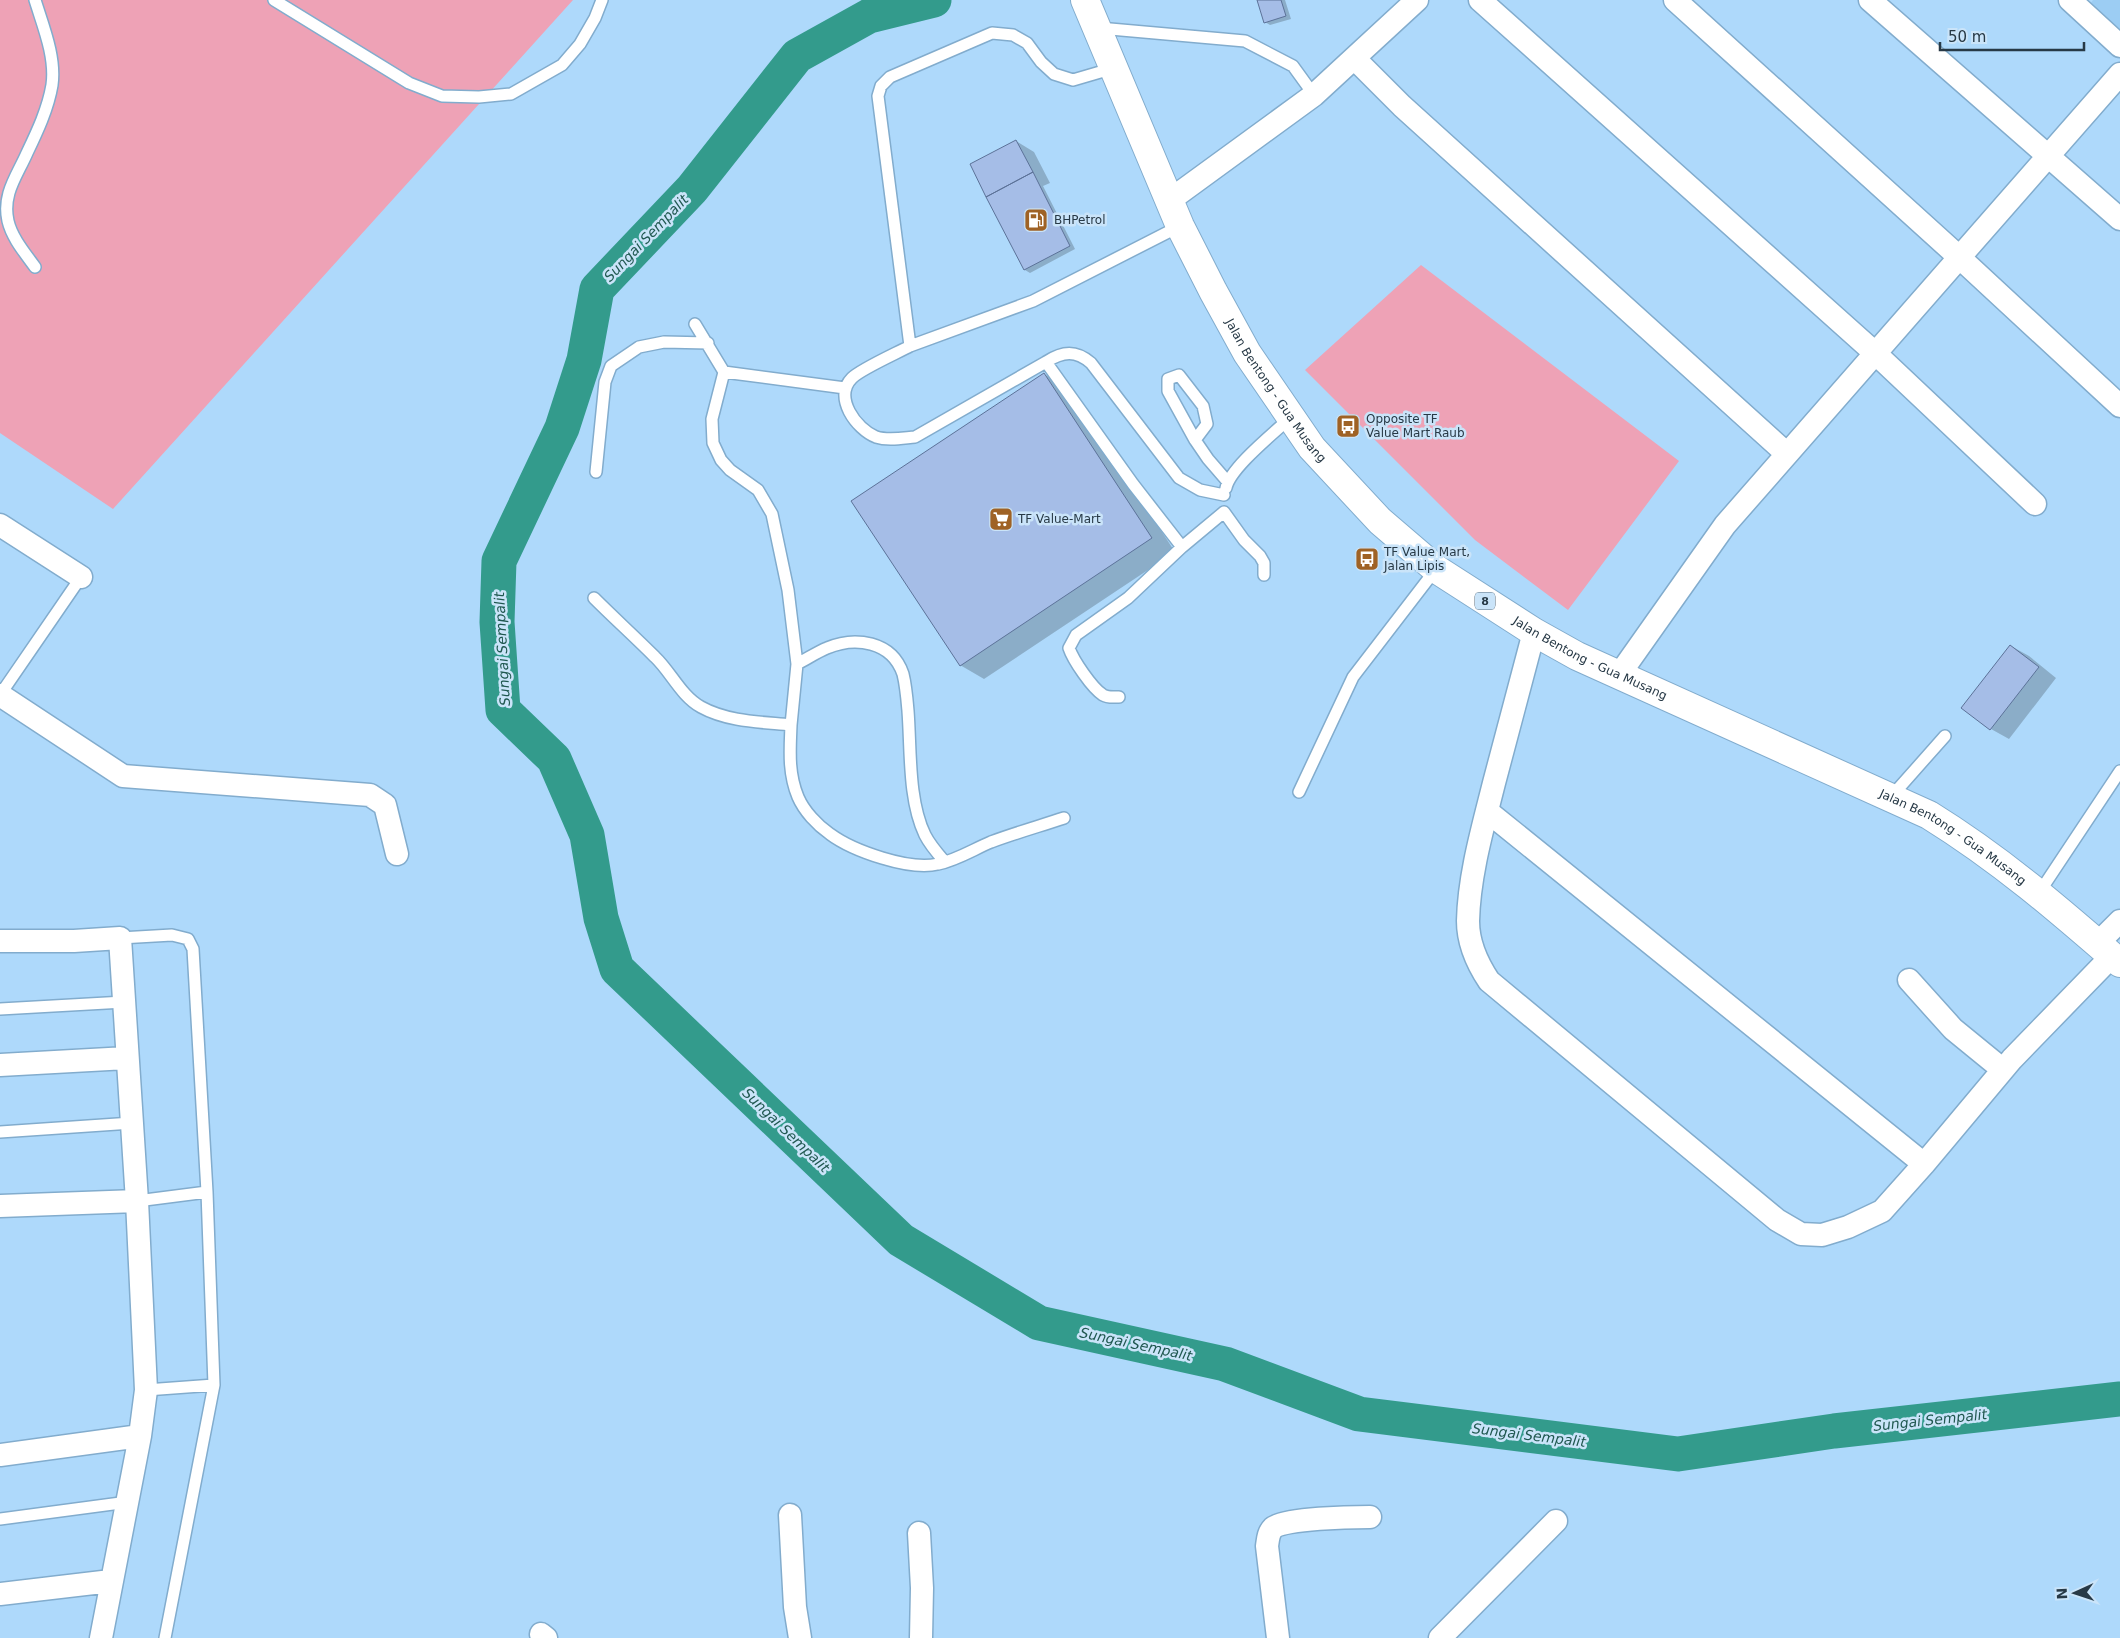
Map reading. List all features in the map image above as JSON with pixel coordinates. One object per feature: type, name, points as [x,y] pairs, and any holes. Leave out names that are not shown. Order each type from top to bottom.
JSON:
[{"type":"main road","name":"Jalan Bentong - Gua Musang","points":[[1086,0],[1180,226],[1247,354],[1292,416],[1312,448],[1380,521],[1436,569],[1534,632],[1577,656],[1929,816],[1973,842],[2039,893],[2110,954]]},
{"type":"street","points":[[1170,200],[1314,95],[1417,0]]},
{"type":"street","points":[[1480,0],[1875,354],[2036,504]]},
{"type":"street","points":[[1674,0],[1959,257],[2120,406]]},
{"type":"street","points":[[1870,0],[2120,219]]},
{"type":"street","points":[[2070,0],[2120,46]]},
{"type":"street","points":[[1354,59],[1402,106],[1787,454]]},
{"type":"street","points":[[1619,675],[1725,524],[2120,74]]},
{"type":"street","points":[[0,525],[81,577]]},
{"type":"street","points":[[1534,632],[1487,811],[1474,873],[1468,922],[1472,950],[1489,981],[1777,1220],[1801,1234],[1822,1235],[1848,1227],[1882,1211],[1924,1164],[2002,1070],[2110,954],[2120,921]]},
{"type":"street","points":[[0,695],[123,776],[370,795],[385,805],[397,854]]},
{"type":"street","points":[[1487,811],[1924,1164]]},
{"type":"street","points":[[0,941],[74,941],[120,938],[137,1202],[146,1390],[128,1502],[100,1638]]},
{"type":"street","points":[[1909,980],[1952,1029],[2002,1070]]},
{"type":"street","points":[[0,1065],[127,1058]]},
{"type":"street","points":[[0,1206],[137,1202]]},
{"type":"street","points":[[0,1455],[140,1436]]},
{"type":"street","points":[[790,1515],[795,1606],[800,1638]]},
{"type":"street","points":[[1278,1638],[1266,1546],[1268,1535],[1273,1528],[1282,1523],[1370,1517]]},
{"type":"street","points":[[1440,1638],[1556,1521]]},
{"type":"street","points":[[919,1533],[922,1588],[920,1638]]},
{"type":"street","points":[[0,1594],[111,1581]]},
{"type":"lane","points":[[34,267],[16,241],[8,222],[6,207],[10,184],[26,155],[47,105],[52,83],[50,55],[35,0]]},
{"type":"lane","points":[[274,0],[409,83],[442,96],[480,97],[511,94],[562,65],[580,44],[595,18],[602,0]]},
{"type":"lane","points":[[1097,28],[1245,41],[1293,66],[1314,95]]},
{"type":"lane","points":[[910,346],[878,96],[881,86],[890,77],[992,32],[1013,35],[1027,43],[1041,62],[1054,74],[1074,80],[1114,68]]},
{"type":"lane","points":[[1180,226],[1033,301],[910,346],[852,377],[845,388],[847,407],[862,428],[877,437],[896,439],[915,437],[1046,362],[1066,354],[1076,353],[1092,363],[1179,478],[1200,490],[1224,495]]},
{"type":"lane","points":[[695,324],[724,372],[712,419],[713,443],[721,460],[730,470],[758,490],[772,514],[788,590],[797,664],[789,767],[798,797],[811,817],[830,835],[860,850],[896,862],[922,865],[937,865],[992,842],[1064,818]]},
{"type":"lane","points":[[596,472],[604,382],[611,366],[639,347],[664,342],[708,343]]},
{"type":"lane","points":[[1046,362],[1134,484],[1182,546]]},
{"type":"lane","points":[[724,372],[845,388]]},
{"type":"lane","points":[[1195,440],[1207,424],[1203,406],[1179,375],[1168,379],[1168,390],[1195,440],[1227,482]]},
{"type":"lane","points":[[1264,575],[1264,563],[1260,556],[1244,540],[1224,512],[1224,495],[1227,482],[1240,465],[1292,416]]},
{"type":"lane","points":[[1119,697],[1109,697],[1101,694],[1084,674],[1072,656],[1070,648],[1072,640],[1076,635],[1128,598],[1182,546],[1224,512]]},
{"type":"lane","points":[[1299,792],[1353,677],[1436,569]]},
{"type":"lane","points":[[0,695],[81,577]]},
{"type":"lane","points":[[594,598],[656,658],[684,692],[700,706],[719,714],[741,719],[791,725]]},
{"type":"lane","points":[[797,664],[828,647],[851,641],[870,643],[888,651],[902,672],[906,693],[913,788],[918,815],[925,835],[945,862]]},
{"type":"lane","points":[[1890,798],[1945,736]]},
{"type":"lane","points":[[2039,893],[2120,771]]},
{"type":"lane","points":[[120,938],[172,935],[188,939],[191,943],[207,1192],[214,1385],[165,1638]]},
{"type":"lane","points":[[0,1010],[124,1002]]},
{"type":"lane","points":[[0,1132],[132,1123]]},
{"type":"lane","points":[[137,1202],[207,1192]]},
{"type":"lane","points":[[146,1390],[214,1385]]},
{"type":"lane","points":[[0,1519],[128,1502]]},
{"type":"shaded area","points":[[0,0],[573,0],[113,509],[0,433]]},
{"type":"shaded area","points":[[2093,0],[2120,0],[2120,30],[2091,3]]},
{"type":"shaded area","points":[[1421,265],[1679,461],[1568,610],[1475,540],[1305,370]]},
{"type":"building","points":[[1257,0],[1281,0],[1286,16],[1264,23]]},
{"type":"building","points":[[1016,140],[1033,172],[986,197],[970,164]]},
{"type":"building","points":[[1033,172],[1070,246],[1024,270],[986,197]]},
{"type":"building","name":"TF Value-Mart","points":[[1044,373],[1152,538],[960,666],[851,501]]},
{"type":"building","points":[[2010,645],[2039,667],[1990,730],[1961,708]]},
{"type":"waterway","name":"Sungai Sempalit","points":[[934,0],[869,16],[797,56],[692,189],[597,289],[584,360],[562,428],[499,561],[497,622],[503,710],[554,759],[587,835],[601,918],[617,969],[901,1240],[1039,1323],[1225,1364],[1359,1414],[1678,1454],[1834,1431],[2120,1399]]},
{"type":"place","name":"BHPetrol","points":[[1036,220]]},
{"type":"place","name":"Opposite TF Value Mart Raub","points":[[1348,426]]},
{"type":"place","name":"TF Value-Mart","points":[[1001,519]]},
{"type":"place","name":"TF Value Mart, Jalan Lipis","points":[[1367,559]]}]
